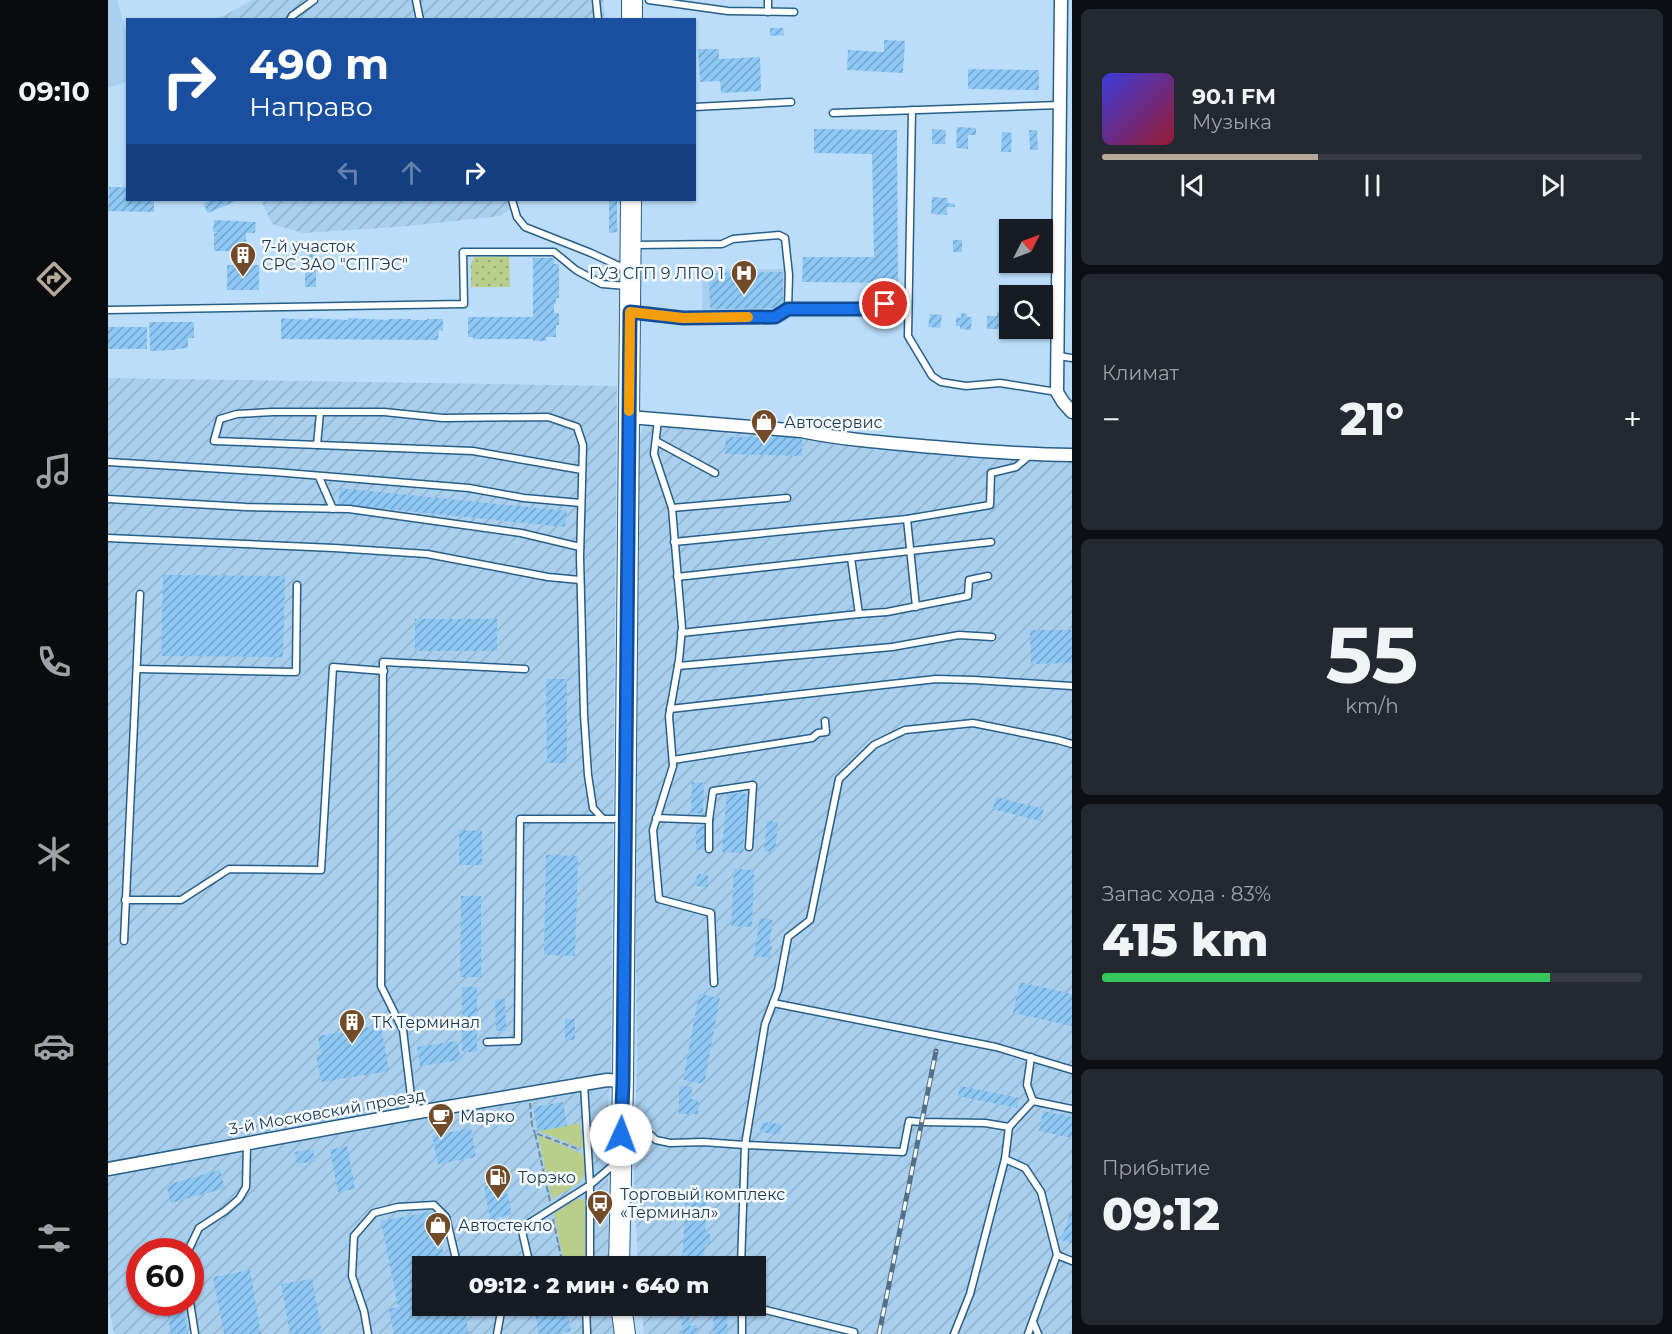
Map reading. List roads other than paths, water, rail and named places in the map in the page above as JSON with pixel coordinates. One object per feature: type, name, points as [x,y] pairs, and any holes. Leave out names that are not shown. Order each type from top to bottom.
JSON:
[{"type":"main road","points":[[632,0],[632,18]]},
{"type":"main road","points":[[619,1256],[623,1081],[631,201]]},
{"type":"main road","points":[[623,1316],[625,1334]]},
{"type":"street","points":[[1061,0],[1057,392],[1072,412]]},
{"type":"street","points":[[629,417],[801,431],[873,442],[1029,455],[1072,455]]},
{"type":"street","name":"3-й Московский проезд","points":[[108,1169],[413,1113],[607,1080],[623,1081]]},
{"type":"lane","points":[[291,18],[314,0]]},
{"type":"lane","points":[[417,0],[420,18]]},
{"type":"lane","points":[[596,0],[598,18]]},
{"type":"lane","points":[[649,0],[728,11],[794,12]]},
{"type":"lane","points":[[768,0],[768,12]]},
{"type":"lane","points":[[696,107],[790,102]]},
{"type":"lane","points":[[833,114],[1060,105]]},
{"type":"lane","points":[[912,110],[908,336],[932,376],[941,382],[966,386],[1000,383],[1057,392]]},
{"type":"lane","points":[[512,201],[516,217],[525,227],[591,253],[631,279]]},
{"type":"lane","points":[[631,245],[722,244],[733,239],[779,235],[785,238],[789,275],[788,309]]},
{"type":"lane","points":[[108,310],[464,304],[463,252],[554,252],[576,270],[602,284],[631,279]]},
{"type":"lane","points":[[630,312],[683,318],[775,317],[788,309],[874,309],[885,304],[895,294]]},
{"type":"lane","points":[[1057,356],[1072,358]]},
{"type":"lane","points":[[582,470],[473,451],[214,441],[220,419],[237,414],[273,412],[384,412],[443,418],[548,417],[577,427],[583,445],[580,580],[584,715],[592,808],[603,819]]},
{"type":"lane","points":[[317,446],[320,413]]},
{"type":"lane","points":[[658,418],[654,454],[672,508],[681,633],[669,716],[673,766],[653,830],[659,899],[711,913],[714,983]]},
{"type":"lane","points":[[656,441],[715,473]]},
{"type":"lane","points":[[674,542],[907,519],[990,505],[991,473],[1016,467],[1029,455]]},
{"type":"lane","points":[[108,462],[162,464],[470,488],[524,498],[581,503]]},
{"type":"lane","points":[[319,477],[333,509]]},
{"type":"lane","points":[[672,508],[787,498]]},
{"type":"lane","points":[[108,499],[246,507],[349,509],[520,533],[580,547]]},
{"type":"lane","points":[[907,519],[916,607]]},
{"type":"lane","points":[[108,538],[427,554],[548,577],[580,580]]},
{"type":"lane","points":[[678,577],[991,542]]},
{"type":"lane","points":[[851,558],[859,614]]},
{"type":"lane","points":[[681,633],[916,607],[968,596],[969,580],[988,576]]},
{"type":"lane","points":[[137,669],[296,672],[297,585]]},
{"type":"lane","points":[[124,941],[140,594]]},
{"type":"lane","points":[[678,666],[892,647],[959,635],[992,637]]},
{"type":"lane","points":[[413,1113],[403,1029],[381,986],[383,662],[525,669]]},
{"type":"lane","points":[[125,900],[181,900],[229,869],[321,870],[333,667],[384,671]]},
{"type":"lane","points":[[670,709],[936,679],[1072,686]]},
{"type":"lane","points":[[673,760],[812,738],[818,733],[826,732],[825,721]]},
{"type":"lane","points":[[741,1256],[745,1145],[765,1024],[778,990],[788,937],[810,920],[839,779],[874,745],[905,730],[973,723],[1072,744]]},
{"type":"lane","points":[[709,849],[709,820],[713,791],[753,785],[749,847]]},
{"type":"lane","points":[[656,818],[709,820]]},
{"type":"lane","points":[[487,1042],[518,1041],[520,819],[625,819]]},
{"type":"lane","points":[[773,1003],[996,1047],[1072,1070]]},
{"type":"lane","points":[[1031,1058],[1027,1085],[1033,1101]]},
{"type":"lane","points":[[584,1084],[590,1185],[590,1256]]},
{"type":"lane","points":[[1033,1101],[1072,1109]]},
{"type":"lane","points":[[954,1334],[970,1294],[1005,1159],[1010,1127],[1033,1101]]},
{"type":"lane","points":[[622,1113],[638,1119],[656,1140],[670,1143],[703,1142],[903,1152],[909,1121],[985,1123],[1010,1127]]},
{"type":"lane","points":[[194,1238],[199,1228],[239,1199],[246,1187],[247,1143]]},
{"type":"lane","points":[[528,1256],[522,1231],[531,1221],[590,1185],[621,1159]]},
{"type":"lane","points":[[1005,1159],[1025,1168],[1041,1192],[1057,1256],[1028,1334]]},
{"type":"lane","points":[[369,1334],[352,1276],[354,1236],[374,1213],[398,1207],[434,1205],[446,1217],[455,1256]]},
{"type":"lane","points":[[1057,1256],[1072,1262]]},
{"type":"lane","points":[[766,1311],[854,1332],[854,1334]]},
{"type":"lane","points":[[192,1316],[195,1334]]},
{"type":"lane","points":[[497,1334],[499,1316]]},
{"type":"lane","points":[[586,1316],[587,1334]]},
{"type":"lane","points":[[742,1334],[743,1316]]},
{"type":"lane","points":[[1033,1322],[1038,1334]]},
{"type":"railway","points":[[879,1334],[936,1051]]},
{"type":"place","name":"7-й участок СРС ЗАО \"СПГЭС\"","points":[[243,278]]},
{"type":"place","name":"ГУЗ СГП 9 ЛПО 1","points":[[744,296]]},
{"type":"place","name":"Автосервис","points":[[764,445]]},
{"type":"place","name":"ТК Терминал","points":[[352,1045]]},
{"type":"place","name":"Марко","points":[[441,1139]]},
{"type":"place","name":"Торэко","points":[[498,1200]]},
{"type":"place","name":"Торговый комплекс «Терминал»","points":[[600,1226]]},
{"type":"place","name":"Автостекло","points":[[438,1248]]}]
